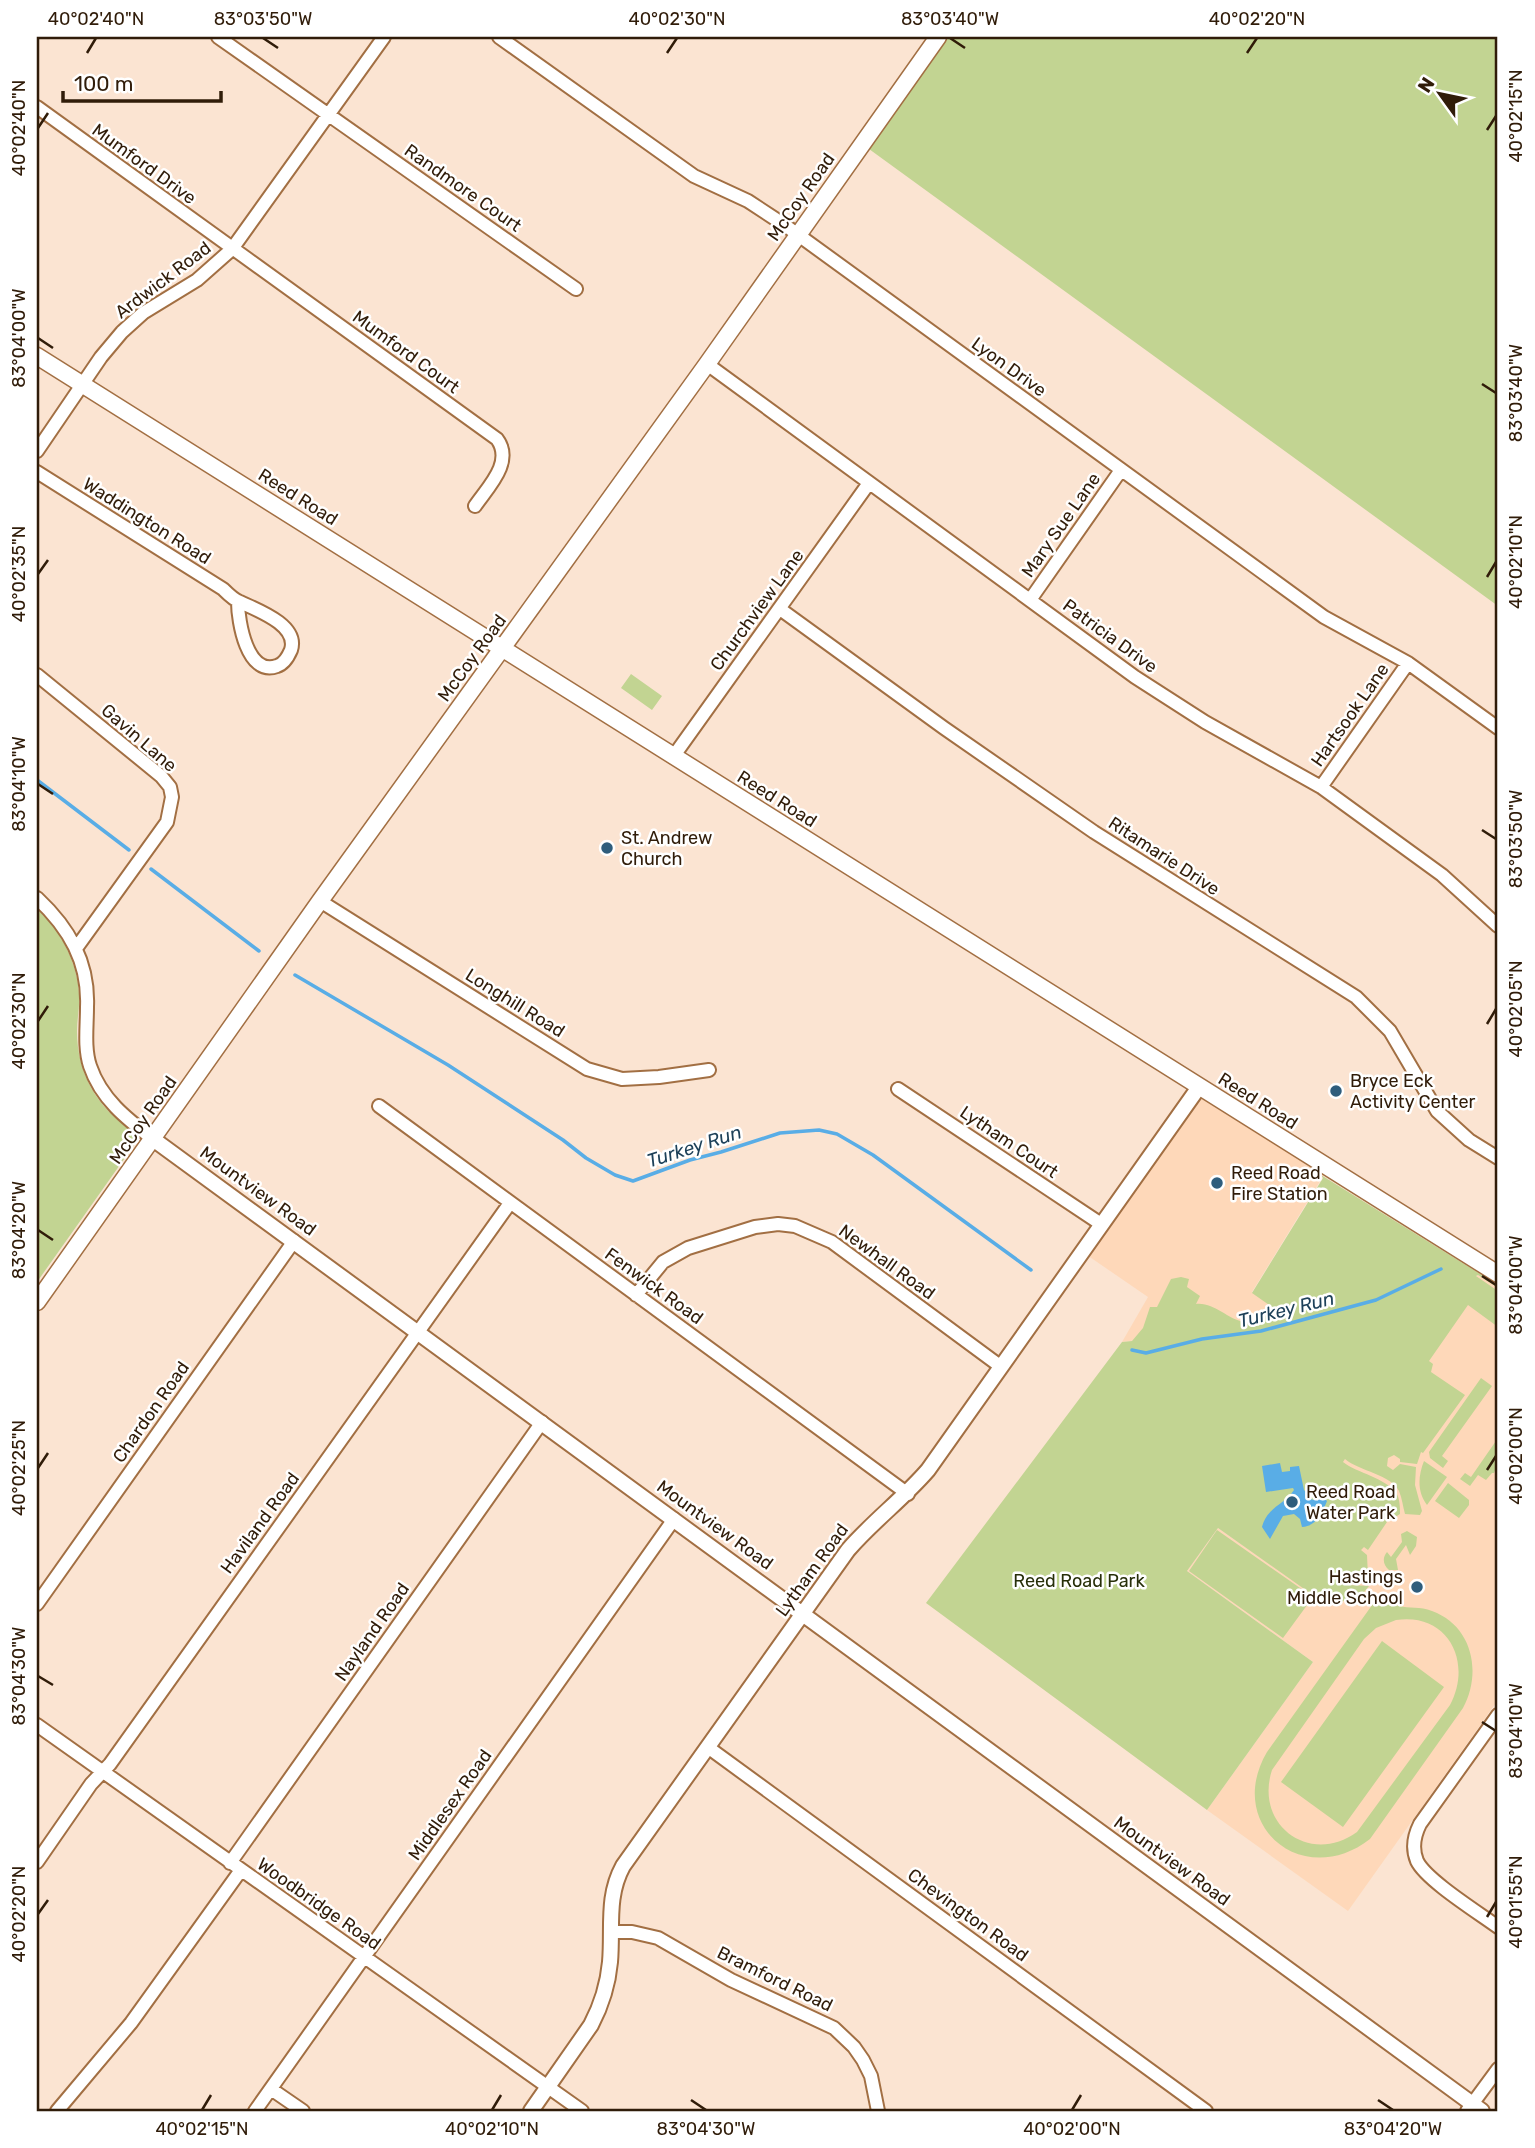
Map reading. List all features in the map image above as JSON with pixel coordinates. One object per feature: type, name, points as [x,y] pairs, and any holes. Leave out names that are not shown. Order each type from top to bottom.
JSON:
[{"type":"main road","name":"McCoy Road","points":[[37,1302],[320,901],[938,37]]},
{"type":"main road","name":"Reed Road","points":[[37,356],[1498,1274]]},
{"type":"street","name":"Randmore Court","points":[[218,37],[576,289]]},
{"type":"street","name":"Ardwick Road","points":[[37,450],[122,332],[143,313],[197,280],[223,259],[384,37]]},
{"type":"street","name":"Lyon Drive","points":[[499,37],[694,176],[748,201],[798,236],[1324,617],[1408,663],[1498,728]]},
{"type":"street","name":"Mumford Drive","points":[[37,107],[232,248]]},
{"type":"street","name":"Mumford Court","points":[[232,248],[497,439],[502,445],[504,459],[475,506]]},
{"type":"street","name":"Patricia Drive","points":[[706,364],[1135,677],[1176,704],[1321,787],[1463,892],[1498,926]]},
{"type":"street","name":"Mary Sue Lane","points":[[1030,600],[1121,470]]},
{"type":"street","name":"Waddington Road","points":[[37,472],[287,631],[291,638],[290,652],[278,666],[261,665],[251,657],[238,615],[238,602]]},
{"type":"street","name":"Churchview Lane","points":[[673,757],[869,483]]},
{"type":"street","name":"Ritamarie Drive","points":[[780,609],[1094,832],[1356,997],[1390,1031],[1437,1111],[1469,1140],[1498,1158]]},
{"type":"street","name":"Hartsook Lane","points":[[1321,787],[1408,663]]},
{"type":"street","name":"Gavin Lane","points":[[37,674],[161,775],[170,787],[172,797],[167,822],[76,947]]},
{"type":"street","name":"Mountview Road","points":[[37,898],[67,930],[76,947],[87,987],[88,1055],[102,1092],[114,1107],[153,1139],[542,1422],[1473,2109]]},
{"type":"street","name":"Longhill Road","points":[[320,901],[587,1069],[622,1079],[709,1070]]},
{"type":"street","name":"Lytham Road","points":[[531,2111],[598,2011],[608,1978],[611,1896],[614,1882],[623,1866],[857,1540],[908,1493],[928,1470],[1199,1087]]},
{"type":"street","name":"Lytham Court","points":[[898,1089],[1101,1224]]},
{"type":"street","name":"Fenwick Road","points":[[379,1106],[908,1493]]},
{"type":"street","name":"Haviland Road","points":[[37,1862],[510,1203]]},
{"type":"street","name":"Newhall Road","points":[[636,1295],[663,1262],[688,1248],[755,1227],[778,1224],[795,1226],[832,1242],[1000,1366]]},
{"type":"street","name":"Chardon Road","points":[[37,1604],[294,1241]]},
{"type":"street","name":"Nayland Road","points":[[57,2111],[131,2022],[542,1422]]},
{"type":"street","name":"Middlesex Road","points":[[255,2111],[674,1519]]},
{"type":"street","points":[[1498,1715],[1420,1824],[1414,1838],[1414,1852],[1418,1863],[1426,1872],[1498,1927]]},
{"type":"street","name":"Woodbridge Road","points":[[37,1725],[582,2111]]},
{"type":"street","name":"Chevington Road","points":[[709,1748],[1206,2111]]},
{"type":"street","name":"Bramford Road","points":[[610,1933],[632,1932],[658,1938],[731,1980],[834,2028],[863,2060],[875,2092],[878,2111]]},
{"type":"street","points":[[1473,2109],[1498,2069]]},
{"type":"street","points":[[271,2089],[303,2111]]},
{"type":"shaded area","points":[[1197,1084],[1261,1115],[1333,1160],[1252,1292],[1285,1316],[1235,1329],[1122,1342],[1148,1297],[1081,1251]]},
{"type":"shaded area","name":"Hastings Middle School","points":[[1479,1273],[1498,1285],[1498,1700],[1348,1911],[1207,1810],[1313,1662],[1187,1571],[1218,1528],[1324,1602],[1342,1463]]},
{"type":"green space","points":[[949,37],[1498,37],[1498,606],[869,149]]},
{"type":"green space","points":[[631,674],[662,696],[652,710],[621,688]]},
{"type":"green space","points":[[37,909],[60,936],[75,971],[79,999],[78,1046],[85,1075],[99,1100],[132,1130],[134,1145],[37,1282]]},
{"type":"green space","name":"Reed Road Park","points":[[1321,1175],[1498,1285],[1498,1288],[1476,1276],[1498,1291],[1498,1327],[1468,1305],[1429,1361],[1433,1364],[1431,1372],[1465,1395],[1423,1453],[1421,1452],[1417,1464],[1400,1462],[1394,1455],[1388,1458],[1387,1466],[1393,1470],[1400,1464],[1416,1467],[1415,1485],[1422,1511],[1420,1515],[1405,1514],[1399,1491],[1390,1481],[1345,1459],[1343,1462],[1391,1488],[1397,1495],[1400,1506],[1400,1514],[1389,1521],[1384,1518],[1387,1522],[1368,1550],[1364,1547],[1361,1550],[1367,1555],[1368,1577],[1355,1580],[1344,1575],[1341,1579],[1349,1585],[1369,1586],[1354,1604],[1347,1598],[1340,1604],[1329,1596],[1324,1603],[1218,1528],[1187,1571],[1313,1662],[1207,1810],[926,1603],[1122,1342],[1132,1341],[1143,1328],[1150,1307],[1157,1307],[1171,1279],[1189,1279],[1187,1287],[1200,1296],[1196,1304],[1209,1306],[1244,1322],[1253,1321],[1275,1309],[1252,1293],[1323,1178]]},
{"type":"green space","points":[[1481,1378],[1492,1386],[1442,1456],[1448,1461],[1443,1468],[1430,1458],[1429,1452]]},
{"type":"green space","points":[[1498,1438],[1498,1463],[1494,1473],[1486,1480],[1478,1475],[1470,1486],[1460,1479],[1465,1473],[1471,1477]]},
{"type":"green space","points":[[1424,1461],[1447,1477],[1427,1505],[1421,1495],[1420,1484]]},
{"type":"green space","points":[[1448,1483],[1469,1500],[1469,1505],[1459,1518],[1435,1501]]},
{"type":"green space","points":[[1217,1530],[1313,1597],[1283,1638],[1189,1571]]},
{"type":"green space","points":[[1407,1531],[1417,1537],[1416,1546],[1410,1555],[1406,1545],[1396,1559],[1398,1570],[1389,1570],[1385,1566],[1385,1554],[1387,1552],[1391,1557],[1402,1542],[1401,1534]]},
{"type":"green space","points":[[1380,1594],[1397,1605],[1428,1609],[1446,1618],[1465,1639],[1470,1652],[1472,1680],[1463,1708],[1370,1839],[1345,1853],[1320,1858],[1297,1854],[1277,1842],[1263,1825],[1256,1804],[1256,1779],[1267,1752]],"holes":[[[1396,1620],[1414,1620],[1430,1624],[1442,1632],[1457,1657],[1459,1672],[1450,1705],[1357,1832],[1339,1841],[1321,1844],[1305,1842],[1290,1834],[1279,1823],[1271,1808],[1269,1790],[1272,1770],[1364,1639],[1376,1628]]]},
{"type":"green space","points":[[1382,1641],[1444,1687],[1343,1827],[1281,1782]]},
{"type":"water","points":[[1280,1463],[1282,1472],[1299,1466],[1306,1496],[1313,1500],[1320,1494],[1327,1501],[1318,1518],[1307,1526],[1302,1527],[1300,1519],[1294,1514],[1283,1516],[1270,1539],[1262,1527],[1264,1520],[1294,1490],[1266,1492],[1262,1466]]},
{"type":"waterway","name":"Turkey Run","points":[[37,780],[129,850]]},
{"type":"waterway","name":"Turkey Run","points":[[151,869],[259,951]]},
{"type":"waterway","name":"Turkey Run","points":[[295,975],[448,1065],[615,1175],[633,1181],[690,1160],[780,1133],[819,1130],[837,1134],[873,1155],[1031,1270]]},
{"type":"waterway","name":"Turkey Run","points":[[1132,1350],[1146,1353],[1202,1339],[1261,1331],[1376,1300],[1441,1269]]},
{"type":"place","name":"St. Andrew Church","points":[[607,848]]},
{"type":"place","name":"Bryce Eck Activity Center","points":[[1336,1091]]},
{"type":"place","name":"Reed Road Fire Station","points":[[1217,1183]]},
{"type":"place","name":"Reed Road Water Park","points":[[1292,1502]]},
{"type":"place","name":"Hastings Middle School","points":[[1417,1587]]}]
